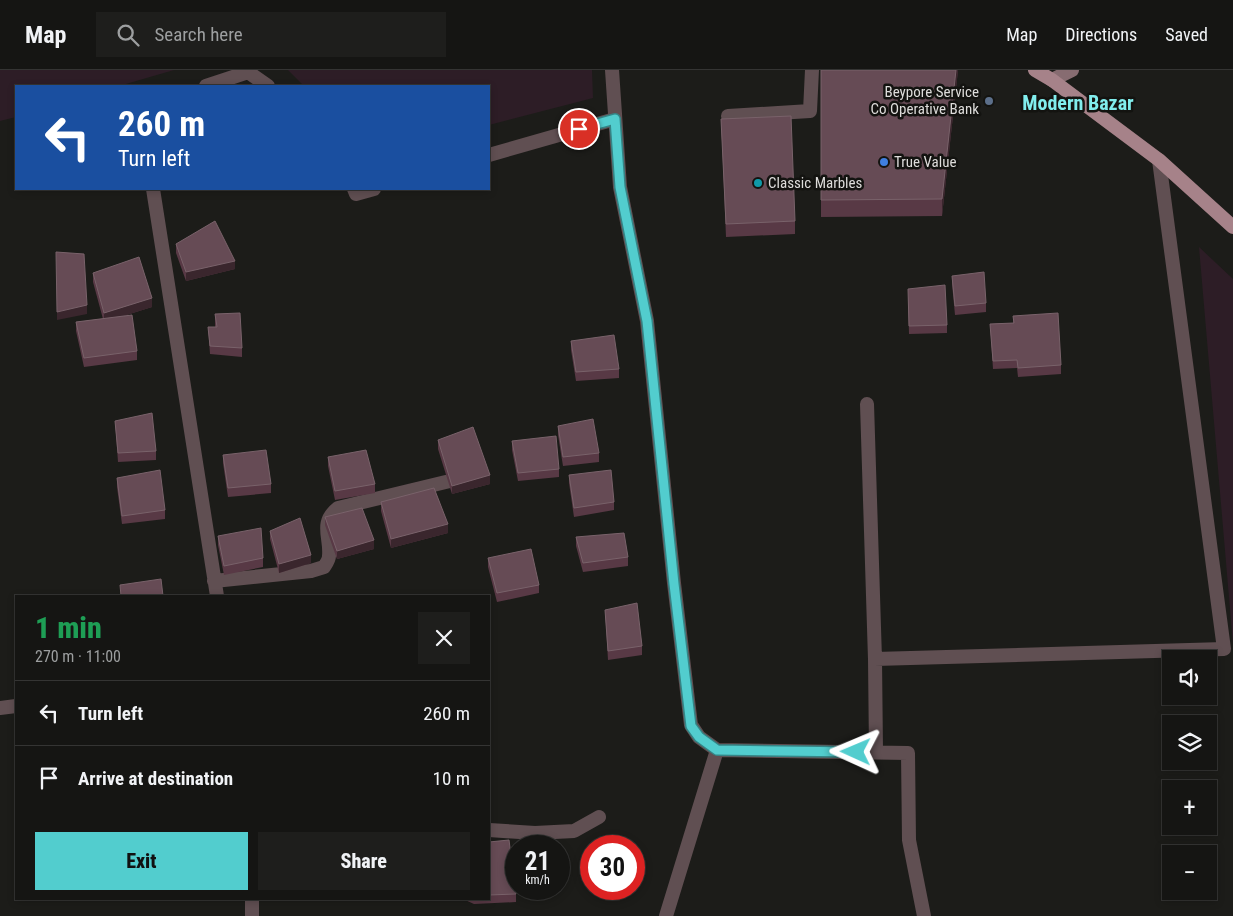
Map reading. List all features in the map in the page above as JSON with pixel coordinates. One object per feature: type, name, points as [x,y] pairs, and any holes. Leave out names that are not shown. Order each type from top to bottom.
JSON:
[{"type":"main road","points":[[1036,70],[1160,160],[1233,227]]},
{"type":"main road","points":[[1052,80],[1072,70]]},
{"type":"street","points":[[612,70],[620,187],[647,321],[674,584],[691,726],[699,737],[717,750],[908,753],[909,840],[924,916]]},
{"type":"street","points":[[728,116],[810,111],[812,70]]},
{"type":"street","points":[[209,85],[248,72],[267,85]]},
{"type":"street","points":[[490,155],[615,119]]},
{"type":"street","points":[[875,659],[1224,648],[1160,160]]},
{"type":"street","points":[[153,190],[217,595]]},
{"type":"street","points":[[354,190],[356,194],[370,190]]},
{"type":"street","points":[[868,404],[876,752]]},
{"type":"street","points":[[214,581],[311,571],[324,567],[329,558],[327,525],[330,514],[338,508],[454,480]]},
{"type":"street","points":[[0,708],[15,706]]},
{"type":"street","points":[[666,916],[717,750]]},
{"type":"street","points":[[490,830],[535,833],[574,831],[599,817]]},
{"type":"street","points":[[252,900],[252,916]]},
{"type":"shaded area","points":[[0,70],[174,70],[122,85],[15,85],[15,117],[0,121]]},
{"type":"shaded area","points":[[288,70],[592,70],[593,98],[490,125],[490,85],[303,85]]},
{"type":"shaded area","points":[[1199,247],[1233,279],[1233,644]]},
{"type":"building","name":"True Value","points":[[821,70],[956,70],[942,199],[821,200]]},
{"type":"building","name":"Classic Marbles","points":[[791,116],[795,221],[726,224],[721,119]]},
{"type":"building","points":[[215,221],[235,261],[186,272],[176,244]]},
{"type":"building","points":[[56,252],[84,254],[87,305],[57,312]]},
{"type":"building","points":[[139,257],[152,298],[104,313],[93,273]]},
{"type":"building","points":[[984,272],[986,303],[955,306],[952,276]]},
{"type":"building","points":[[945,285],[947,325],[909,326],[908,289]]},
{"type":"building","points":[[240,313],[242,348],[210,346],[208,327],[217,327],[215,314]]},
{"type":"building","points":[[1058,313],[1061,365],[1018,368],[1017,360],[993,361],[990,324],[1014,323],[1013,316]]},
{"type":"building","points":[[132,315],[137,351],[84,358],[76,322]]},
{"type":"building","points":[[614,335],[619,369],[576,372],[571,341]]},
{"type":"building","points":[[152,413],[156,451],[118,453],[115,421]]},
{"type":"building","points":[[593,419],[599,453],[563,457],[558,426]]},
{"type":"building","points":[[473,427],[490,475],[452,486],[438,440]]},
{"type":"building","points":[[556,436],[559,469],[518,473],[512,441]]},
{"type":"building","points":[[266,450],[271,484],[228,488],[223,455]]},
{"type":"building","points":[[366,450],[375,484],[335,491],[328,457]]},
{"type":"building","points":[[160,470],[165,510],[122,516],[117,478]]},
{"type":"building","points":[[611,470],[614,502],[574,508],[569,475]]},
{"type":"building","points":[[434,488],[448,524],[391,539],[381,502]]},
{"type":"building","points":[[362,508],[374,540],[337,551],[325,517]]},
{"type":"building","points":[[300,518],[311,555],[279,564],[270,531]]},
{"type":"building","points":[[261,528],[263,558],[224,566],[218,536]]},
{"type":"building","points":[[624,533],[628,557],[583,563],[576,537]]},
{"type":"building","points":[[531,549],[539,585],[497,593],[488,558]]},
{"type":"building","points":[[161,579],[163,595],[121,595],[120,585]]},
{"type":"building","points":[[637,603],[642,646],[608,651],[605,610]]},
{"type":"building","points":[[505,840],[505,894],[490,895],[490,842]]},
{"type":"place","name":"Beypore Service Co Operative Bank","points":[[989,101]]},
{"type":"place","name":"True Value","points":[[884,162]]},
{"type":"place","name":"Classic Marbles","points":[[758,183]]},
{"type":"district","name":"Modern Bazar","points":[[1078,103]]},
{"type":"route","points":[[579,129],[615,119],[620,187],[647,321],[674,584],[691,726],[699,737],[717,750],[856,752]]}]
